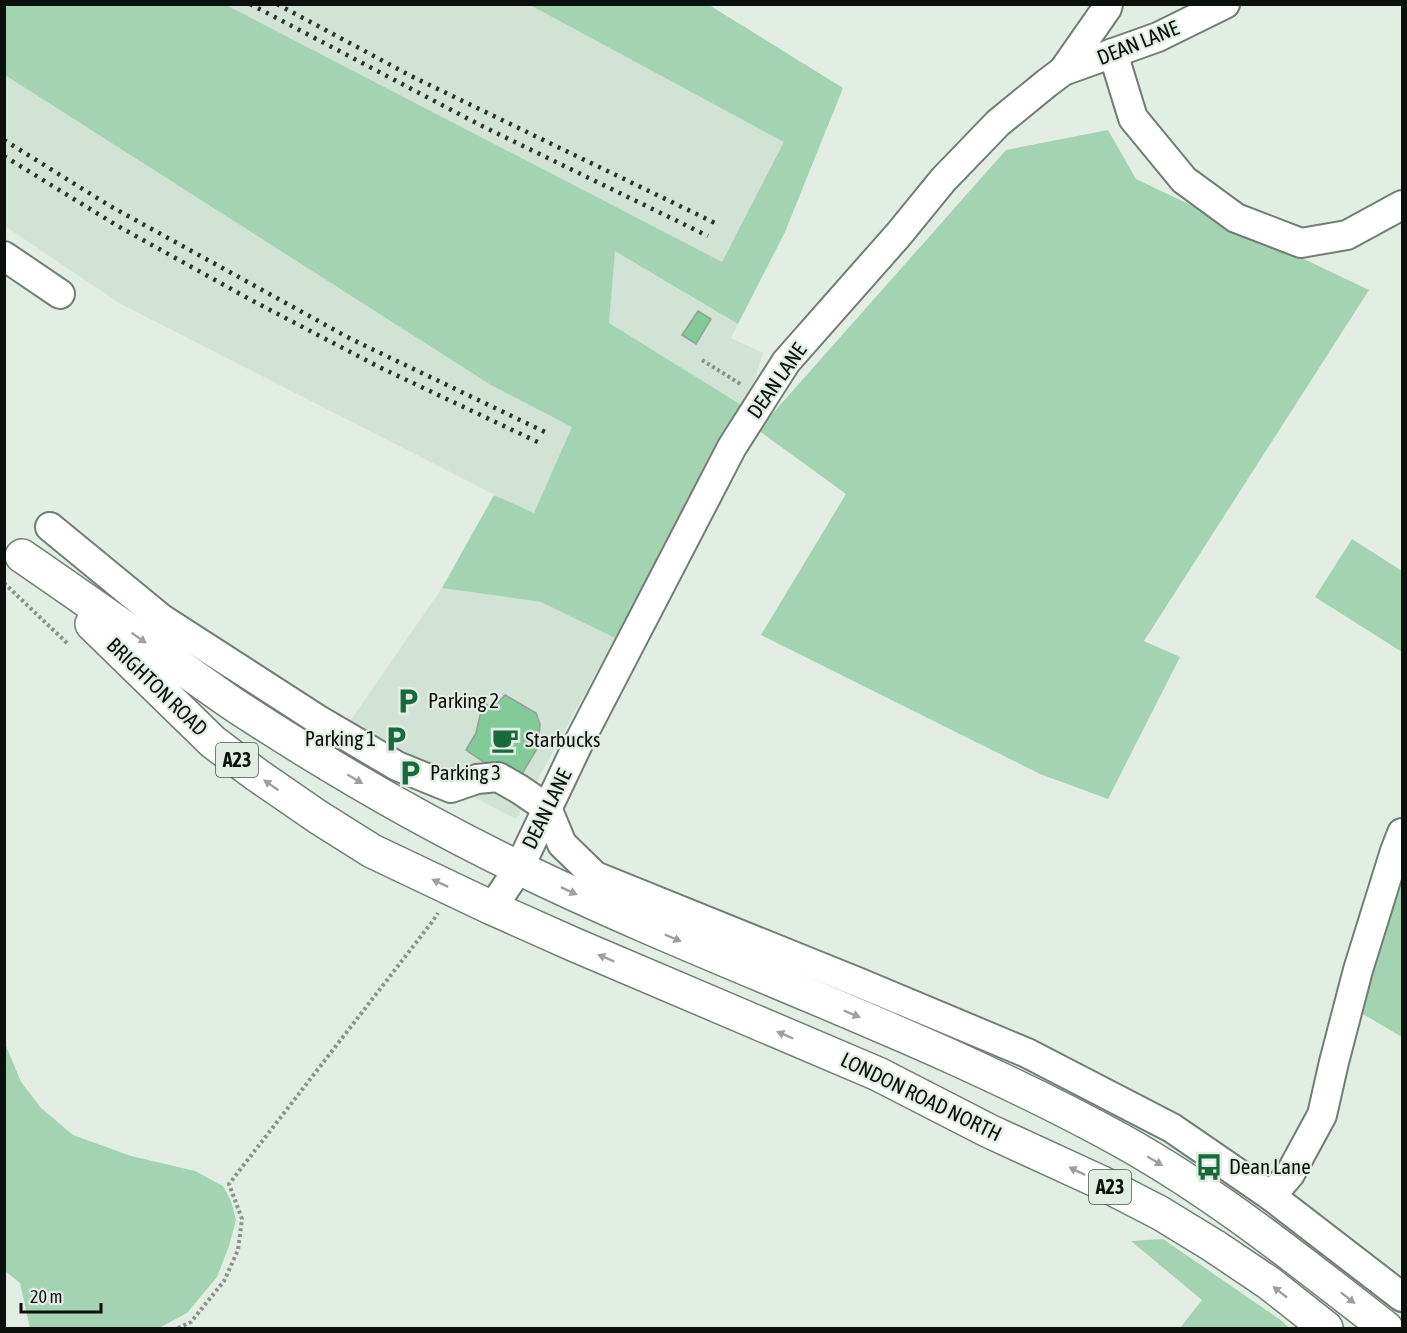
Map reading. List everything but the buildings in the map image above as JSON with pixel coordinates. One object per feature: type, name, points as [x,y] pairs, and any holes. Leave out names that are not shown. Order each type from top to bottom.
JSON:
[{"type":"highway","name":"BRIGHTON ROAD","points":[[13,548],[234,704],[319,739],[398,804],[519,868]]},
{"type":"highway","name":"BRIGHTON ROAD","points":[[13,548],[213,742],[318,817],[363,845],[492,908]]},
{"type":"highway","name":"A23","points":[[519,868],[619,914],[971,1066],[1032,1094],[1113,1136],[1178,1174],[1232,1210],[1386,1329]]},
{"type":"highway","name":"LONDON ROAD NORTH","points":[[492,908],[878,1074],[989,1131],[1100,1182],[1214,1246],[1269,1283],[1326,1329]]},
{"type":"street","points":[[1063,71],[1108,4]]},
{"type":"street","name":"DEAN LANE","points":[[492,908],[519,868],[579,742],[732,447],[786,362],[899,234],[943,180],[998,123],[1047,82],[1063,71],[1158,37],[1225,4]]},
{"type":"street","points":[[1113,53],[1133,118],[1184,180],[1236,218],[1301,243],[1347,235],[1402,205]]},
{"type":"street","points":[[4,256],[60,294]]},
{"type":"street","name":"BRIGHTON ROAD","points":[[50,527],[162,619],[319,739],[397,766],[451,788],[477,779],[498,777],[547,808]]},
{"type":"street","points":[[547,808],[562,844],[595,876],[619,914]]},
{"type":"street","points":[[1271,1196],[1290,1174],[1322,1115],[1358,970],[1402,833]]},
{"type":"street","points":[[595,876],[1027,1053],[1172,1128],[1271,1196],[1402,1297]]},
{"type":"path","points":[[702,360],[763,398]]},
{"type":"path","points":[[178,1329],[191,1322],[224,1281],[238,1250],[242,1219],[230,1184],[432,922],[452,888]]},
{"type":"shaded area","points":[[4,5],[530,5],[785,142],[735,321],[738,324],[731,338],[763,353],[746,408],[728,398],[609,553],[119,303],[5,226]]},
{"type":"shaded area","points":[[442,588],[542,602],[615,638],[516,819],[344,730]]},
{"type":"green space","points":[[4,5],[226,5],[722,262],[784,142],[530,5],[709,5],[843,88],[785,232],[738,324],[615,251],[609,323],[746,408],[615,638],[541,602],[442,588],[494,495],[534,513],[572,427],[491,385],[5,75]]},
{"type":"green space","points":[[1108,130],[1136,179],[1369,290],[1144,641],[1180,657],[1108,799],[1040,774],[761,635],[846,494],[758,430],[1006,150]]},
{"type":"green space","points":[[1352,539],[1402,571],[1402,652],[1315,597]]},
{"type":"green space","points":[[1402,883],[1402,1037],[1356,1010]]},
{"type":"green space","points":[[4,1041],[21,1082],[41,1108],[73,1135],[131,1156],[195,1171],[223,1186],[231,1201],[236,1220],[229,1246],[217,1277],[187,1313],[159,1328],[30,1328],[20,1283],[5,1271]]},
{"type":"green space","points":[[1163,1239],[1289,1328],[1180,1328],[1202,1300],[1131,1241]]},
{"type":"railway","points":[[250,4],[480,125],[708,236]]},
{"type":"railway","points":[[277,4],[411,76],[715,223]]},
{"type":"railway","points":[[4,140],[110,206],[351,339],[545,432]]},
{"type":"railway","points":[[4,156],[116,225],[251,300],[379,367],[542,444]]},
{"type":"place","name":"Parking 2","points":[[408,701]]},
{"type":"place","name":"Parking 1","points":[[396,739]]},
{"type":"place","name":"Starbucks","points":[[505,740]]},
{"type":"place","name":"Parking 3","points":[[410,773]]},
{"type":"place","name":"Dean Lane","points":[[1209,1167]]}]
